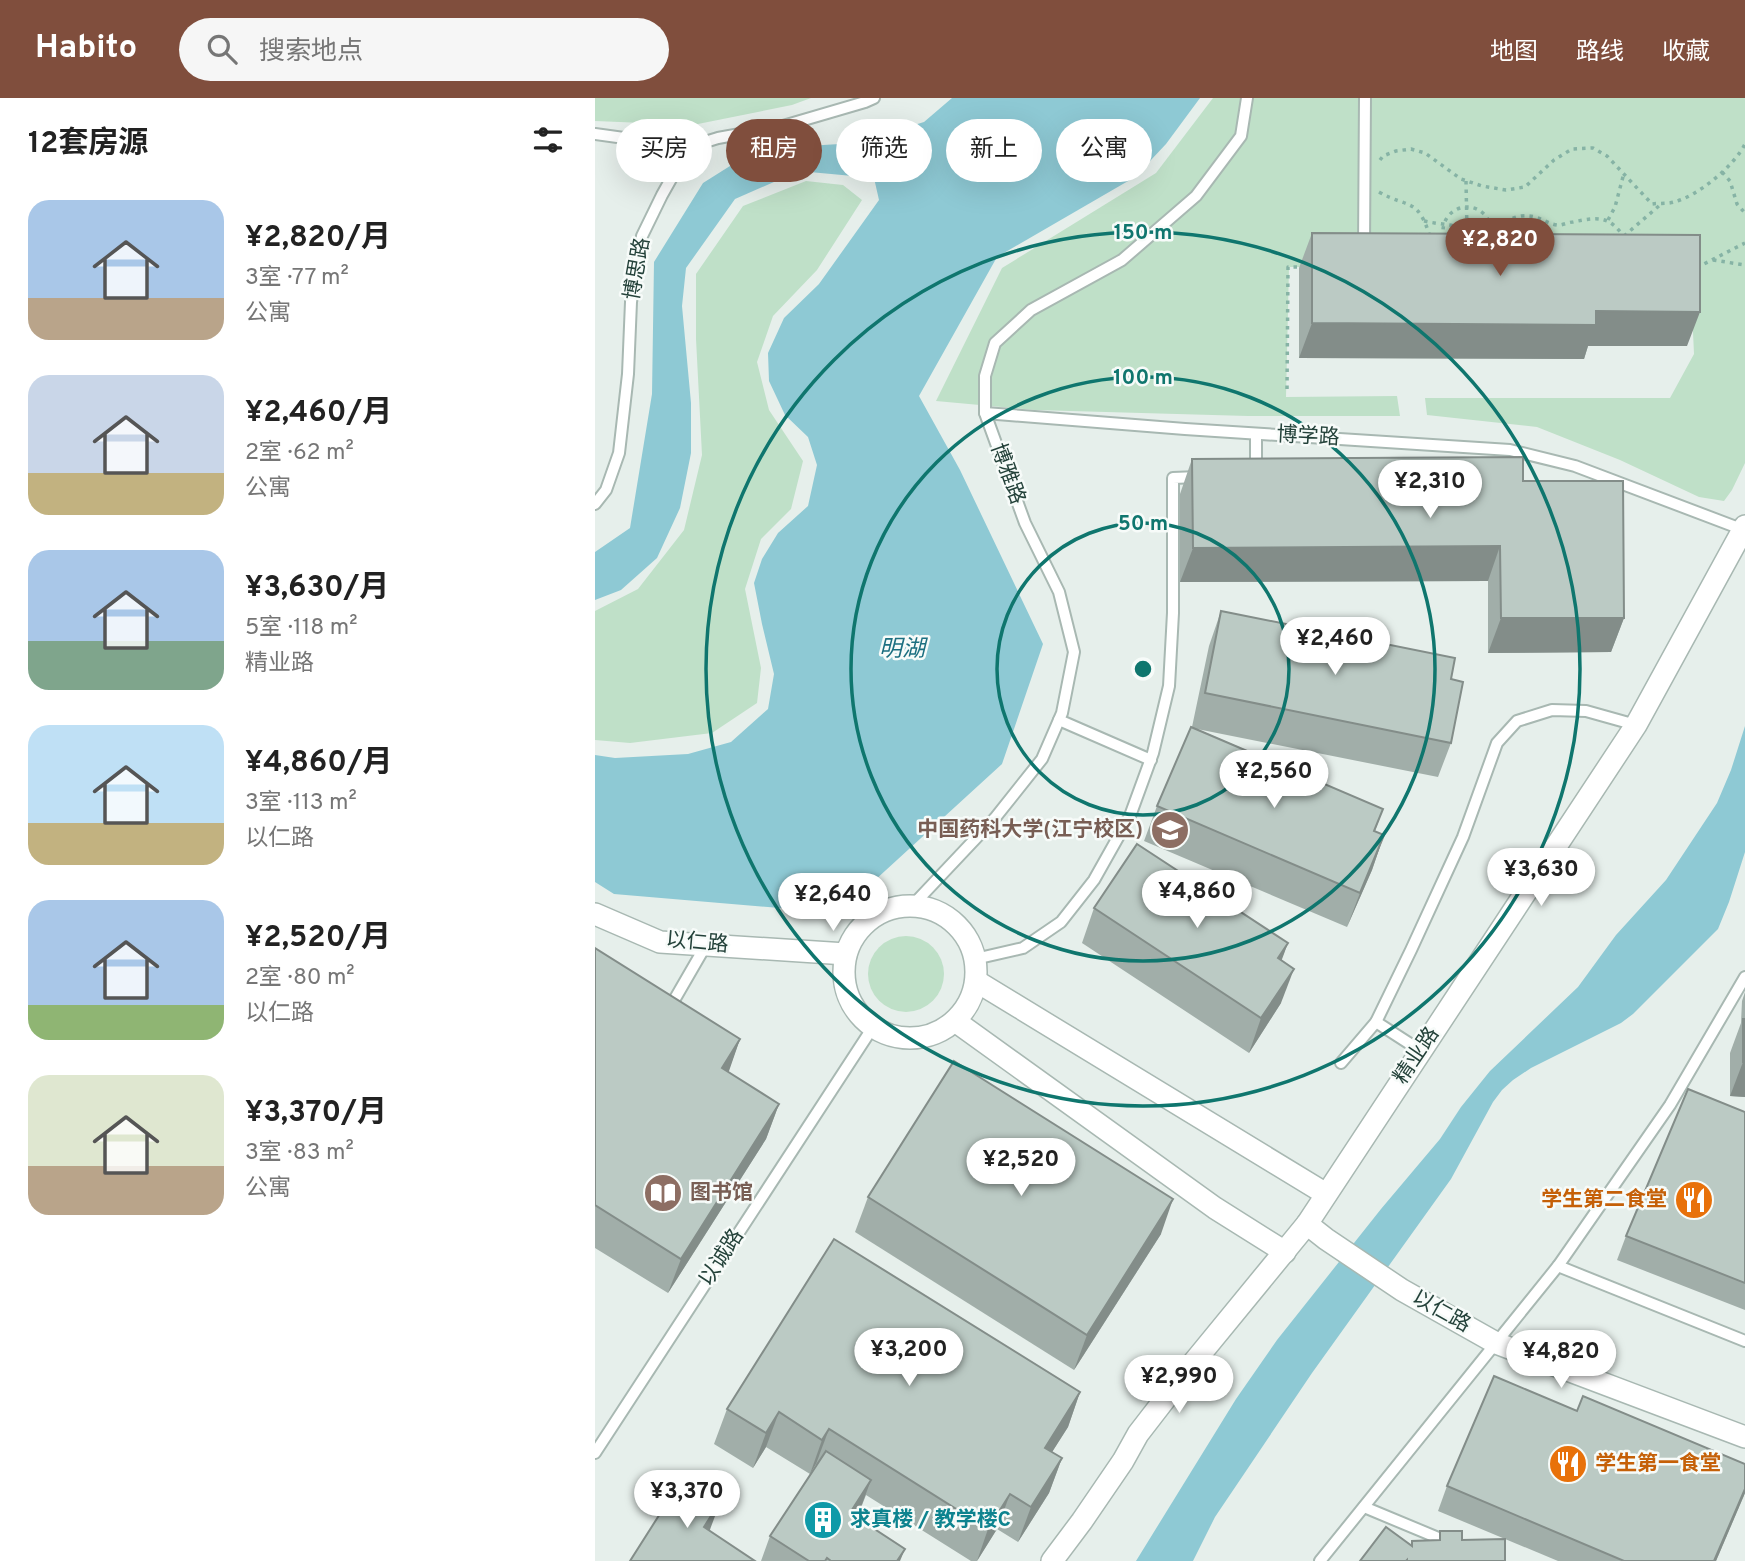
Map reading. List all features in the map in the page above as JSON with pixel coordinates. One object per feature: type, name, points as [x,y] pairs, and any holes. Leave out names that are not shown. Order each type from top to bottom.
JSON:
[{"type":"street","name":"精业路","points":[[1052,1561],[1123,1461],[1138,1434],[1307,1224],[1636,725],[1744,528]]},
{"type":"street","points":[[912,906],[934,911],[953,922],[967,938],[975,959],[976,981],[969,1002],[955,1020],[937,1032],[915,1038],[893,1036],[873,1027],[858,1013],[848,995],[844,975],[846,954],[856,934],[871,919],[891,909],[912,906]]},
{"type":"street","name":"以仁路","points":[[595,914],[660,942],[846,954]]},
{"type":"street","points":[[976,981],[1326,1194]]},
{"type":"street","points":[[955,1020],[1215,1208],[1285,1252]]},
{"type":"street","name":"以仁路","points":[[1307,1224],[1402,1290],[1496,1343],[1745,1437]]},
{"type":"lane","points":[[712,140],[783,126],[874,98]]},
{"type":"lane","name":"博雅路","points":[[912,906],[995,818],[1042,759],[1062,713],[1074,652],[1059,592],[1025,523],[985,413],[985,376],[995,343],[1031,310],[1122,260],[1196,196],[1241,136],[1247,98]]},
{"type":"lane","points":[[1364,263],[1365,98]]},
{"type":"lane","points":[[595,134],[616,137]]},
{"type":"lane","name":"博思路","points":[[595,503],[606,490],[619,453],[628,374],[631,302],[642,236],[669,182]]},
{"type":"lane","name":"博学路","points":[[985,413],[1437,449],[1510,450],[1575,466],[1744,528]]},
{"type":"lane","points":[[1256,476],[1257,434]]},
{"type":"lane","points":[[1242,477],[1270,476]]},
{"type":"lane","points":[[975,959],[1023,948],[1061,922],[1094,880],[1130,816],[1151,760],[1169,686],[1173,614],[1173,478],[1214,477]]},
{"type":"lane","points":[[1341,1063],[1376,1022],[1463,837],[1497,743],[1517,721],[1552,709],[1586,711],[1636,725]]},
{"type":"lane","points":[[1059,720],[1151,760]]},
{"type":"lane","points":[[664,1017],[706,944]]},
{"type":"lane","points":[[1320,1561],[1558,1266],[1670,1105],[1745,978]]},
{"type":"lane","points":[[1376,1022],[1420,1051]]},
{"type":"lane","name":"以诚路","points":[[595,1453],[873,1027]]},
{"type":"lane","points":[[1670,1105],[1682,1110]]},
{"type":"lane","points":[[1558,1266],[1745,1341]]},
{"type":"lane","points":[[1364,1507],[1459,1546]]},
{"type":"path","points":[[1376,165],[1383,156],[1411,149],[1425,153],[1466,181],[1506,190],[1525,187],[1554,160],[1572,149],[1593,148],[1607,156],[1652,204],[1673,203],[1709,184],[1745,144]]},
{"type":"path","points":[[1722,172],[1730,181],[1737,204],[1745,213]]},
{"type":"path","points":[[1608,221],[1615,207],[1623,173]]},
{"type":"path","points":[[1466,181],[1468,243]]},
{"type":"path","points":[[1378,192],[1408,203],[1418,210],[1431,241]]},
{"type":"path","points":[[1624,236],[1662,203]]},
{"type":"path","points":[[1467,206],[1484,214],[1491,231],[1482,250],[1468,255],[1448,247],[1443,233],[1443,226],[1449,214],[1467,206]]},
{"type":"path","points":[[1424,221],[1473,233],[1491,231],[1520,216],[1535,216],[1558,226],[1603,218],[1616,226],[1624,236],[1626,245]]},
{"type":"path","points":[[1558,226],[1558,234]]},
{"type":"path","points":[[1690,268],[1704,264],[1745,243]]},
{"type":"path","points":[[1712,260],[1745,265]]},
{"type":"path","points":[[1287,389],[1289,267],[1312,266]]},
{"type":"green space","points":[[595,98],[811,98],[792,105],[712,121],[712,119],[595,121]]},
{"type":"green space","points":[[1213,98],[1745,98],[1745,463],[1732,490],[1724,501],[1699,497],[1620,460],[1537,427],[1427,415],[1425,398],[1670,398],[1694,354],[1690,268],[1289,267],[1286,397],[1397,396],[1400,416],[1248,416],[1035,410],[936,401],[1002,268],[1141,182],[1152,182],[1152,175]]},
{"type":"green space","points":[[803,182],[843,185],[862,200],[817,270],[773,316],[757,362],[769,410],[803,461],[791,509],[761,539],[745,589],[761,668],[757,703],[712,733],[630,743],[595,740],[595,611],[638,589],[684,530],[702,455],[696,339],[696,274],[743,206]]},
{"type":"green space","points":[[906,936],[921,939],[933,947],[941,959],[944,974],[941,989],[933,1001],[921,1009],[906,1012],[891,1009],[879,1001],[871,989],[868,974],[871,959],[879,947],[891,939]]},
{"type":"water","name":"明湖","points":[[952,98],[1200,98],[1152,159],[1152,119],[1056,119],[1056,182],[1126,182],[997,257],[919,396],[960,470],[1043,644],[1002,764],[839,913],[614,894],[595,882],[595,755],[615,758],[688,754],[731,742],[768,709],[774,674],[754,583],[762,559],[778,533],[808,506],[817,465],[808,437],[785,415],[769,381],[768,353],[784,318],[819,284],[879,200],[875,182],[932,182],[932,119],[928,119]]},
{"type":"water","name":"明湖","points":[[836,144],[836,174],[822,173],[822,145]]},
{"type":"water","name":"明湖","points":[[726,169],[726,182],[774,182],[735,199],[686,268],[682,306],[691,403],[691,453],[680,508],[657,558],[621,590],[595,600],[595,552],[630,528],[652,394],[654,262],[703,183],[712,182],[712,177]]},
{"type":"water","points":[[1745,726],[1745,852],[1718,929],[1621,1023],[1531,1068],[1502,1090],[1451,1179],[1312,1373],[1215,1517],[1193,1561],[1136,1561],[1236,1399],[1277,1340],[1440,1139],[1490,1071],[1578,987],[1616,935],[1666,880],[1717,803]]},
{"type":"building","points":[[1312,233],[1700,235],[1700,312],[1596,311],[1596,325],[1312,323]]},
{"type":"building","points":[[1523,457],[1523,481],[1623,481],[1624,618],[1501,618],[1500,546],[1193,548],[1192,459]]},
{"type":"building","points":[[1221,611],[1455,658],[1451,679],[1463,682],[1451,743],[1205,693]]},
{"type":"building","points":[[1191,727],[1383,809],[1374,831],[1384,835],[1360,893],[1157,806]]},
{"type":"building","points":[[1137,844],[1288,943],[1278,958],[1294,969],[1261,1018],[1094,908]]},
{"type":"building","name":"图书馆","points":[[595,948],[740,1039],[722,1068],[779,1104],[681,1259],[595,1205]]},
{"type":"building","points":[[1745,1019],[1745,1062],[1743,1062]]},
{"type":"building","points":[[954,1061],[1173,1199],[1087,1335],[868,1197]]},
{"type":"building","name":"学生第二食堂","points":[[1688,1089],[1745,1112],[1745,1283],[1626,1236]]},
{"type":"building","points":[[834,1239],[1080,1392],[1045,1448],[1062,1458],[1031,1507],[1010,1494],[988,1529],[829,1429],[822,1440],[779,1412],[766,1433],[727,1409]]},
{"type":"building","name":"学生第一食堂","points":[[1494,1376],[1577,1411],[1583,1396],[1745,1464],[1745,1489],[1714,1561],[1624,1561],[1447,1486]]},
{"type":"building","points":[[826,1451],[871,1480],[850,1513],[905,1549],[897,1561],[831,1561],[827,1558],[825,1561],[809,1561],[770,1536]]},
{"type":"building","points":[[684,1476],[721,1500],[704,1527],[755,1561],[630,1561]]},
{"type":"building","points":[[1386,1527],[1412,1546],[1412,1541],[1440,1540],[1440,1531],[1462,1531],[1462,1540],[1505,1539],[1505,1561],[1360,1561]]},
{"type":"place","name":"中国药科大学(江宁校区)","points":[[1170,830]]},
{"type":"place","name":"图书馆","points":[[663,1193]]},
{"type":"place","name":"学生第二食堂","points":[[1694,1200]]},
{"type":"place","name":"学生第一食堂","points":[[1568,1464]]},
{"type":"place","name":"求真楼 / 教学楼C","points":[[823,1520]]}]
